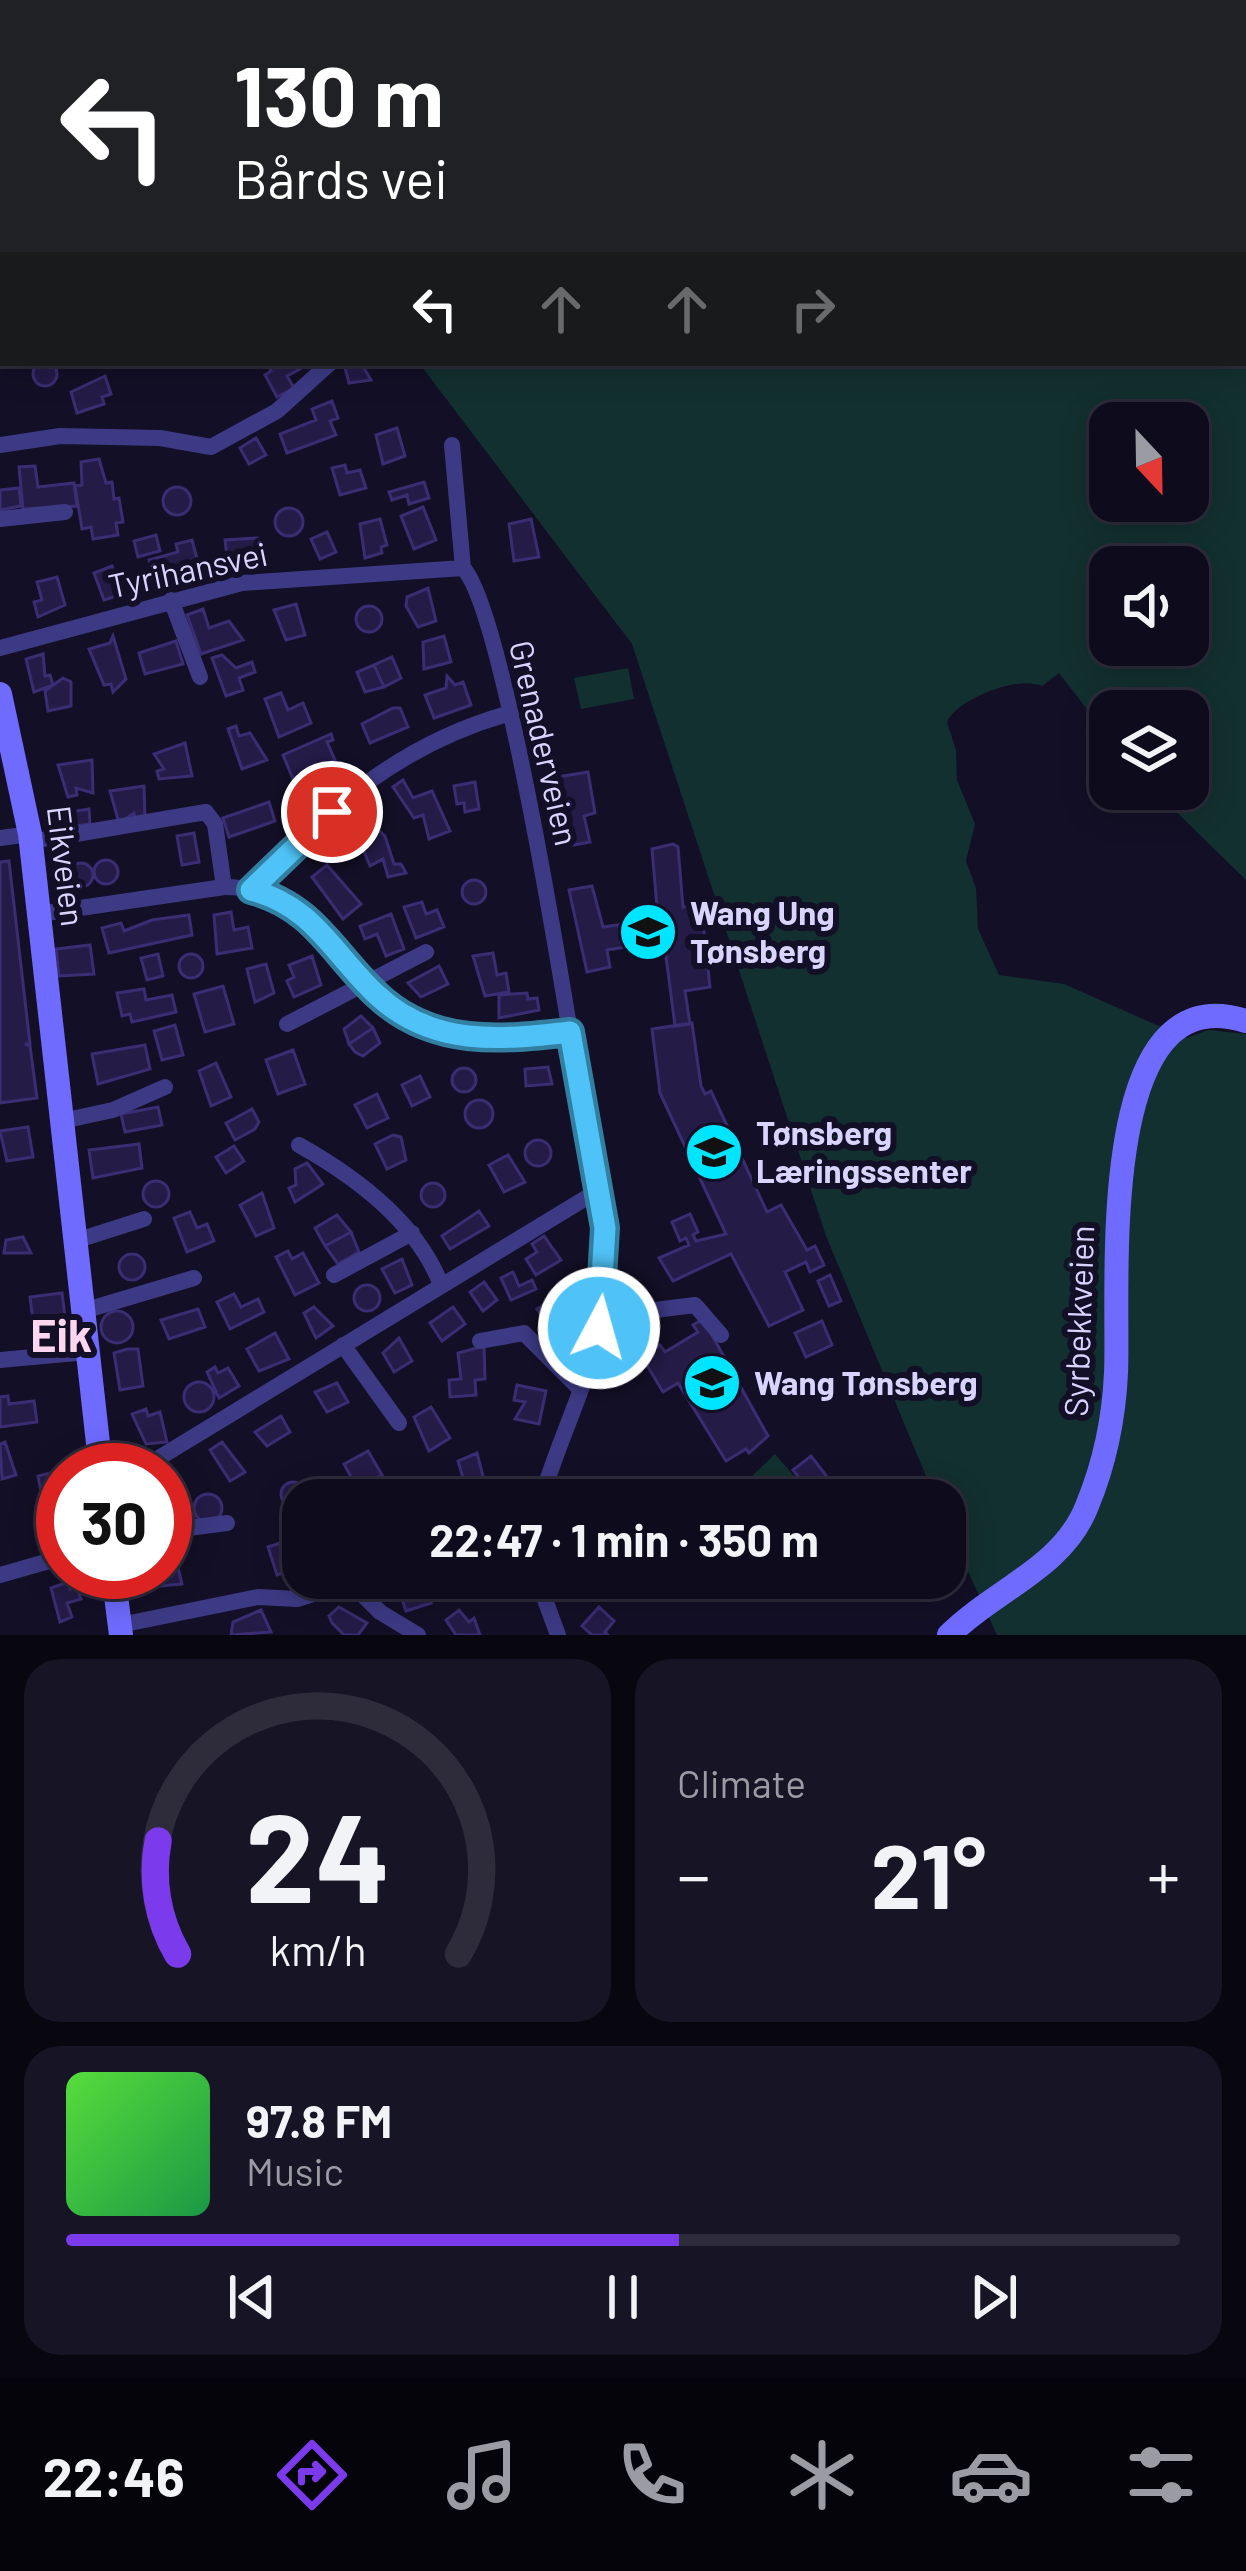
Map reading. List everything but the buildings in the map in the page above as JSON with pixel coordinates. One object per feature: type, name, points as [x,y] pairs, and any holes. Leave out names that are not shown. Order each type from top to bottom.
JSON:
[{"type":"main road","name":"Eikveien","points":[[0,694],[38,837],[40,914],[98,1443]]},
{"type":"main road","name":"Syrbekkveien","points":[[950,1635],[1058,1552],[1084,1514],[1108,1437],[1116,1376],[1116,1208],[1128,1121],[1158,1054],[1180,1030],[1219,1015],[1246,1021]]},
{"type":"main road","points":[[117,1599],[121,1632]]},
{"type":"street","points":[[0,445],[60,436],[160,438],[211,447],[277,411],[327,366]]},
{"type":"street","name":"Grenaderveien","points":[[452,445],[463,568],[475,584],[507,714],[606,1243],[602,1310],[548,1479]]},
{"type":"street","points":[[0,519],[64,512]]},
{"type":"street","name":"Tyrihansvei","points":[[0,648],[257,581],[463,568]]},
{"type":"street","points":[[171,600],[200,677]]},
{"type":"street","points":[[251,890],[332,812],[400,757],[434,738],[507,714]]},
{"type":"street","points":[[0,838],[38,837],[206,812],[215,824],[224,887]]},
{"type":"street","points":[[40,914],[224,887],[251,890],[299,908],[368,986],[401,1013],[440,1032],[486,1040],[570,1032]]},
{"type":"street","points":[[287,1024],[368,986],[425,952]]},
{"type":"street","points":[[62,1121],[113,1110],[165,1087]]},
{"type":"street","points":[[298,1145],[339,1168],[412,1233],[441,1285]]},
{"type":"street","points":[[183,1443],[599,1190]]},
{"type":"street","points":[[75,1240],[144,1219]]},
{"type":"street","points":[[334,1275],[412,1233]]},
{"type":"street","points":[[83,1311],[194,1278]]},
{"type":"street","points":[[602,1310],[639,1312],[695,1305],[721,1334]]},
{"type":"street","points":[[480,1341],[524,1333],[579,1388]]},
{"type":"street","points":[[343,1345],[399,1423]]},
{"type":"street","points":[[0,1360],[87,1352]]},
{"type":"street","points":[[192,1527],[226,1523]]},
{"type":"street","points":[[0,1575],[36,1565]]},
{"type":"street","points":[[121,1632],[258,1597],[297,1599],[342,1585],[355,1587],[380,1612],[418,1635]]},
{"type":"street","points":[[545,1599],[558,1635]]},
{"type":"green space","points":[[421,366],[1246,366],[1246,880],[1174,810],[1209,810],[1209,690],[1089,690],[1089,712],[1059,673],[1042,686],[1019,684],[990,691],[963,705],[947,722],[956,750],[957,780],[975,824],[966,861],[976,888],[978,929],[999,975],[1064,984],[1186,1038],[1209,1030],[1246,1034],[1246,1635],[997,1635],[966,1567],[966,1479],[927,1479],[826,1236],[632,644]]},
{"type":"green space","points":[[628,668],[634,699],[581,709],[574,678]]},
{"type":"green space","points":[[775,1454],[797,1479],[749,1479]]},
{"type":"place","name":"Wang Ung Tønsberg","points":[[648,932]]},
{"type":"place","name":"Tønsberg Læringssenter","points":[[714,1152]]},
{"type":"place","name":"Wang Tønsberg","points":[[712,1383]]},
{"type":"district","name":"Eik","points":[[61,1336]]},
{"type":"route","points":[[332,812],[251,890],[299,908],[378,997],[421,1024],[486,1040],[570,1032],[605,1228],[599,1328]]}]
